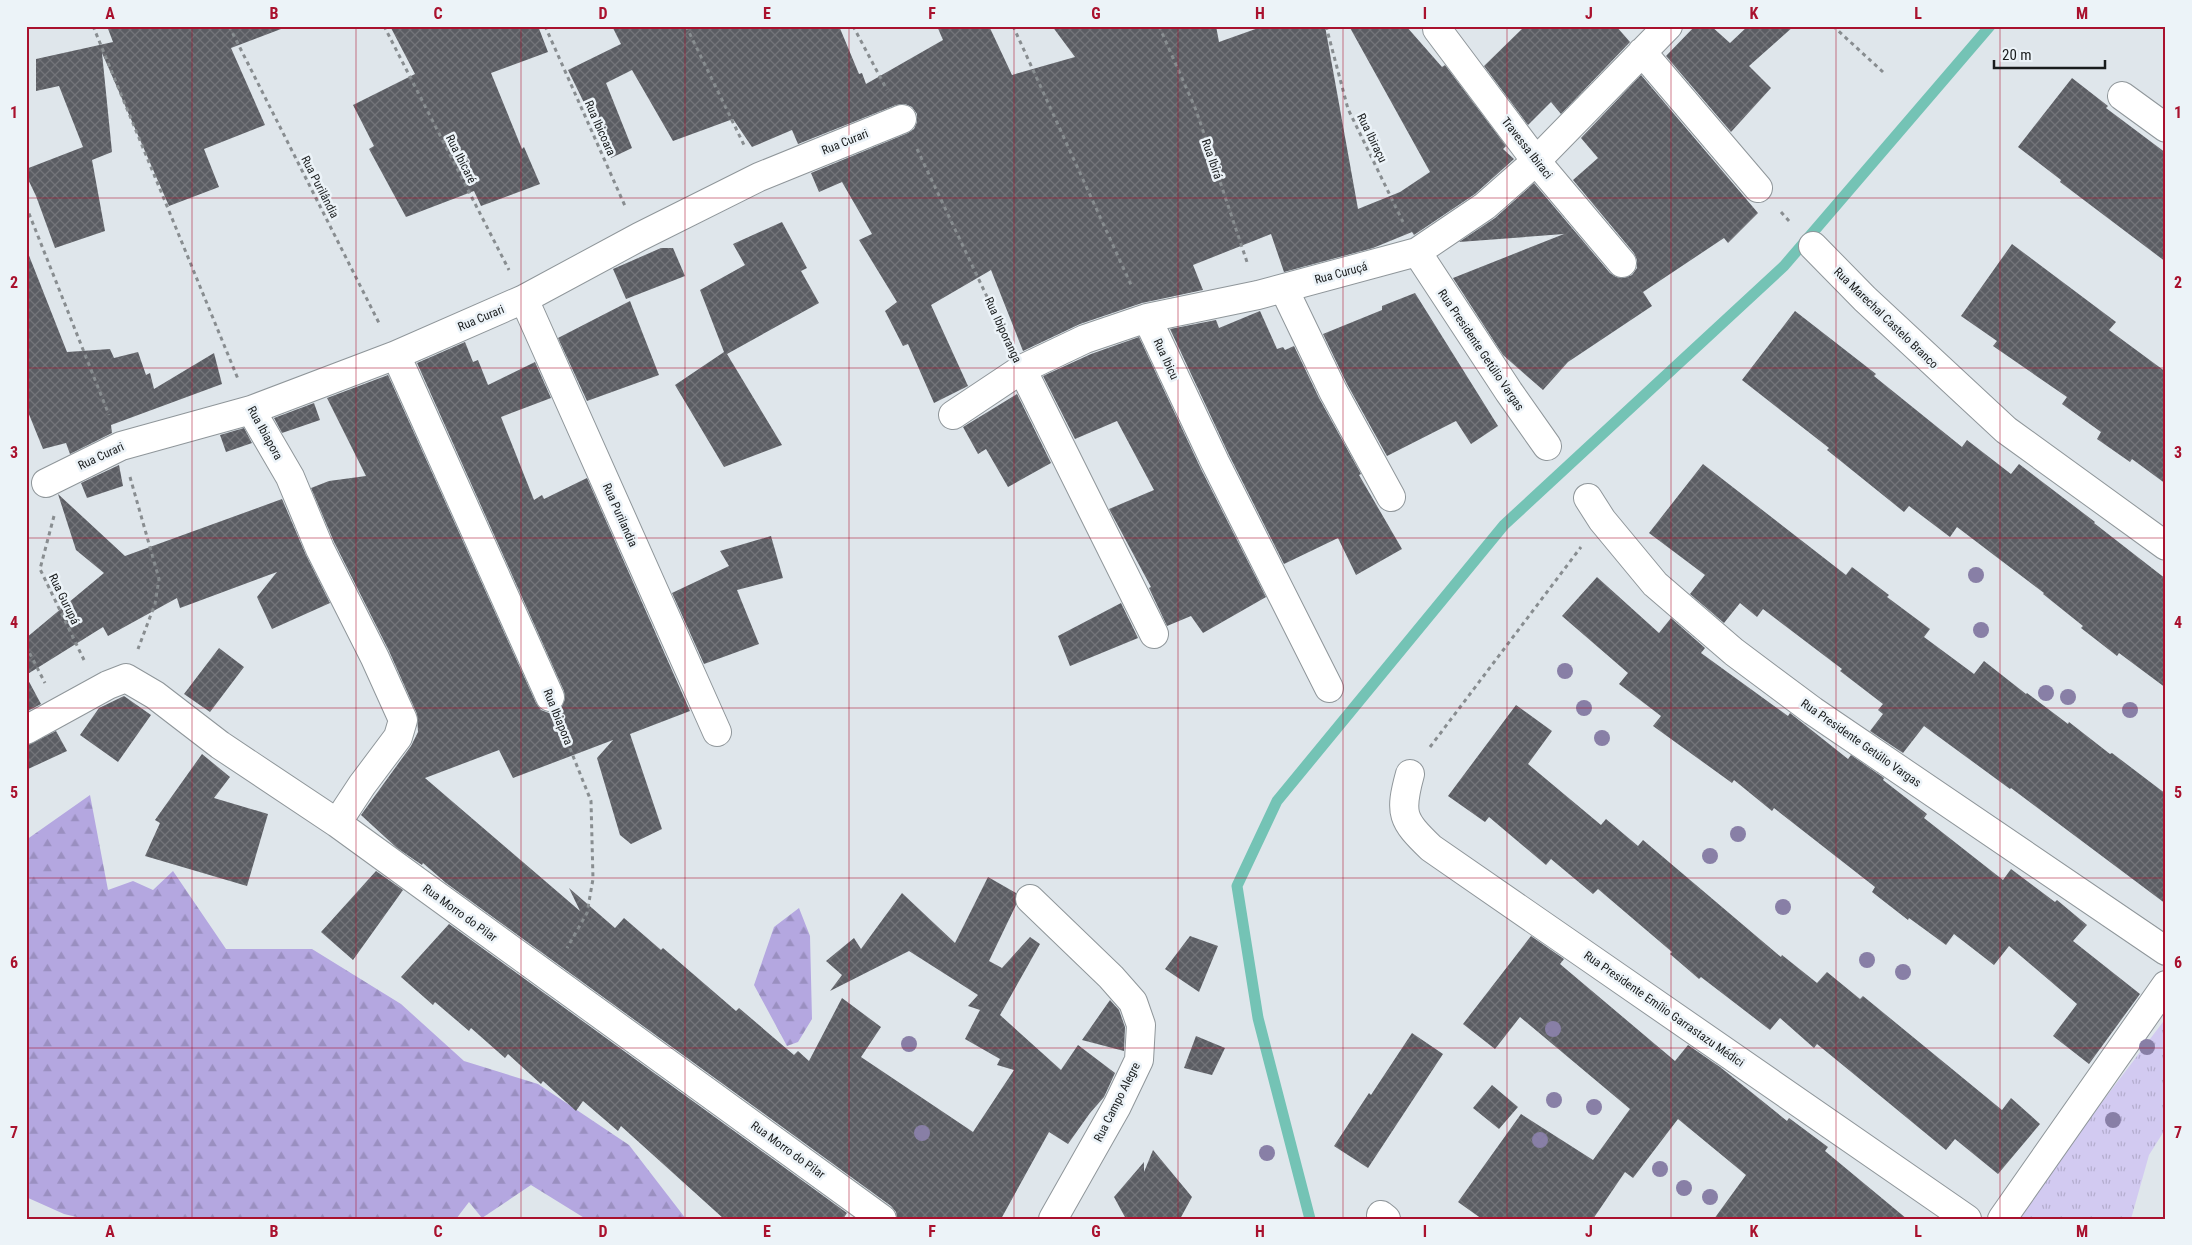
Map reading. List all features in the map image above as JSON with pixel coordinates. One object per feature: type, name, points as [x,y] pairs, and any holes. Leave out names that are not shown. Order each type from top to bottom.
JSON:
[{"type":"street","name":"Rua Curuçá","points":[[953,415],[1022,369],[1085,339],[1147,318],[1271,292],[1417,252],[1485,206],[1536,161],[1668,26]]},
{"type":"street","name":"Travessa Ibiraci","points":[[1437,29],[1536,161],[1622,264]]},
{"type":"street","points":[[1642,52],[1758,188]]},
{"type":"street","points":[[2122,96],[2166,128]]},
{"type":"street","name":"Rua Curari","points":[[46,483],[121,446],[251,410],[396,355],[524,299],[639,237],[759,177],[902,119]]},
{"type":"street","name":"Rua Marechal Castelo Branco","points":[[1813,246],[1878,311],[2006,430],[2166,546]]},
{"type":"street","name":"Rua Presidente Getúlio Vargas","points":[[1417,252],[1509,392],[1547,446]]},
{"type":"street","points":[[1271,292],[1333,391],[1391,497]]},
{"type":"street","name":"Rua Purilandia","points":[[524,299],[717,732]]},
{"type":"street","name":"Rua Ibicu","points":[[1147,318],[1215,462],[1329,688]]},
{"type":"street","name":"Rua Ibiapora","points":[[396,355],[550,697]]},
{"type":"street","name":"Rua Ibiporanga","points":[[1022,369],[1154,634]]},
{"type":"street","name":"Rua Ibiapora","points":[[251,410],[290,477],[320,549],[387,682],[403,720],[398,737],[362,784],[337,823]]},
{"type":"street","name":"Rua Presidente Getúlio Vargas","points":[[1595,509],[1655,584],[1734,652],[1812,711],[2166,951]]},
{"type":"street","name":"Rua Morro do Pilar","points":[[26,730],[98,690],[126,678],[143,687],[220,745],[337,823],[882,1219]]},
{"type":"street","name":"Rua Presidente Emílio Garrastazu Médici","points":[[1410,774],[1403,808],[1410,827],[1431,848],[1967,1219]]},
{"type":"street","name":"Rua Campo Alegre","points":[[1030,899],[1111,977],[1128,996],[1133,1002],[1141,1025],[1139,1060],[1117,1106],[1053,1219]]},
{"type":"street","points":[[2002,1219],[2166,985]]},
{"type":"path","name":"Rua Ibiapora","points":[[93,26],[251,410]]},
{"type":"path","name":"Rua Purilândia","points":[[230,26],[396,355]]},
{"type":"path","name":"Rua Ibicaré","points":[[384,26],[524,299]]},
{"type":"path","name":"Rua Ibicoara","points":[[544,26],[639,237]]},
{"type":"path","points":[[686,26],[759,177]]},
{"type":"path","name":"Rua Ibiporanga","points":[[853,26],[902,119],[1022,369]]},
{"type":"path","points":[[1013,26],[1147,318]]},
{"type":"path","name":"Rua Ibirá","points":[[1160,26],[1271,292]]},
{"type":"path","name":"Rua Ibiraçu","points":[[1326,26],[1348,108],[1417,252]]},
{"type":"path","points":[[1833,26],[1883,72]]},
{"type":"path","points":[[1758,188],[1813,246]]},
{"type":"path","name":"Rua Gurupá","points":[[46,483],[58,500],[40,569],[98,690]]},
{"type":"path","points":[[1410,774],[1595,509]]},
{"type":"path","points":[[26,646],[49,692],[63,710]]},
{"type":"path","name":"Rua Ibiapora","points":[[550,697],[591,801],[593,879],[587,913],[551,978]]},
{"type":"green space","points":[[90,795],[108,890],[133,881],[153,890],[173,871],[226,949],[312,949],[401,1004],[464,1061],[538,1084],[629,1145],[686,1219],[586,1219],[531,1185],[482,1218],[469,1202],[456,1219],[85,1219],[64,1214],[26,1197],[26,840]]},
{"type":"green space","points":[[799,908],[810,936],[812,1019],[798,1042],[787,1046],[754,985],[774,927]]},
{"type":"green space","points":[[2166,1018],[2166,1128],[2149,1155],[2131,1219],[2013,1219]]},
{"type":"building","points":[[107,26],[281,26],[281,29],[231,48],[265,125],[204,149],[219,187],[169,206],[102,53],[112,152],[92,160],[105,231],[55,248],[36,196],[26,175],[26,169],[83,147],[59,86],[36,91],[36,59],[113,42]]},
{"type":"building","points":[[390,26],[538,26],[548,52],[491,73],[522,149],[524,147],[540,184],[481,206],[474,191],[406,217],[369,149],[374,146],[353,105],[415,74]]},
{"type":"building","points":[[612,26],[839,26],[859,74],[862,73],[866,84],[943,40],[937,26],[989,26],[1012,75],[1075,57],[1052,26],[1216,26],[1219,42],[1264,26],[1325,26],[1358,209],[1400,192],[1430,172],[1349,26],[1406,26],[1442,67],[1445,65],[1506,146],[1503,149],[1514,159],[1475,194],[1414,235],[1412,232],[1373,248],[1284,272],[1271,234],[1193,265],[1203,290],[1142,303],[1080,324],[1023,351],[991,270],[931,305],[968,386],[934,403],[908,344],[903,346],[885,311],[897,302],[859,240],[872,234],[842,182],[819,192],[811,173],[908,133],[914,129],[917,122],[917,114],[912,107],[905,104],[896,105],[798,144],[792,130],[752,147],[733,119],[673,141],[632,70],[606,83],[632,148],[611,158],[568,70],[621,44]]},
{"type":"building","points":[[1525,26],[1616,26],[1630,42],[1561,114],[1551,102],[1528,125],[1484,66]]},
{"type":"building","points":[[1695,26],[1711,26],[1730,43],[1748,26],[1794,26],[1749,66],[1771,88],[1731,132],[1666,56]]},
{"type":"building","points":[[1641,75],[1758,213],[1728,243],[1724,238],[1643,292],[1652,306],[1568,362],[1543,390],[1503,355],[1453,278],[1564,234],[1459,242],[1495,218],[1534,183],[1610,273],[1616,277],[1624,278],[1632,275],[1637,268],[1637,260],[1634,253],[1573,180],[1598,158],[1581,138]]},
{"type":"building","points":[[2072,78],[2108,106],[2106,108],[2166,153],[2166,262],[2060,182],[2061,180],[2018,147]]},
{"type":"building","points":[[782,222],[807,268],[801,271],[819,303],[727,354],[782,445],[724,467],[675,385],[724,352],[700,290],[745,265],[733,244]]},
{"type":"building","points":[[2012,244],[2116,322],[2109,330],[2166,372],[2166,484],[2132,459],[2130,462],[2097,439],[2101,432],[2062,404],[2067,397],[1993,346],[1997,341],[1961,316]]},
{"type":"building","points":[[661,248],[673,248],[685,276],[626,299],[613,269]]},
{"type":"building","points":[[28,253],[67,352],[110,349],[114,358],[138,352],[146,375],[150,373],[154,389],[214,353],[222,384],[111,425],[112,433],[70,454],[66,443],[43,449],[26,407],[26,254]]},
{"type":"building","points":[[1415,293],[1498,426],[1471,444],[1456,421],[1387,456],[1347,384],[1323,334],[1382,310],[1382,306]]},
{"type":"building","points":[[630,301],[659,375],[587,401],[558,338]]},
{"type":"building","points":[[1260,311],[1277,349],[1283,347],[1285,350],[1294,346],[1319,398],[1361,474],[1359,475],[1402,549],[1356,575],[1338,538],[1284,564],[1229,455],[1170,329],[1216,320],[1219,328]]},
{"type":"building","points":[[1795,311],[1876,374],[1874,376],[1962,447],[1967,440],[2011,474],[2019,464],[2166,579],[2166,688],[2119,653],[2117,656],[2081,628],[2083,626],[2044,593],[1957,527],[1950,537],[1909,506],[1904,512],[1827,450],[1829,448],[1742,380]]},
{"type":"building","points":[[1139,337],[1201,469],[1266,597],[1203,633],[1191,616],[1167,626],[1149,588],[1151,587],[1109,509],[1154,490],[1117,421],[1075,439],[1043,376],[1091,354]]},
{"type":"building","points":[[465,342],[473,362],[478,360],[488,385],[535,362],[551,398],[501,417],[534,500],[542,495],[544,499],[587,478],[690,711],[630,734],[662,829],[631,844],[620,835],[597,758],[613,740],[513,778],[499,750],[425,778],[580,911],[569,888],[615,928],[624,918],[661,950],[663,948],[736,1011],[739,1008],[794,1055],[798,1051],[809,1061],[842,998],[881,1027],[861,1057],[973,1132],[1014,1070],[997,1065],[1000,1059],[965,1039],[980,1010],[968,1006],[978,995],[909,951],[830,991],[842,975],[826,961],[854,938],[861,949],[902,893],[955,943],[988,877],[1016,893],[1016,905],[989,961],[1002,968],[1030,937],[1040,944],[1000,1015],[1061,1070],[1078,1045],[1115,1073],[1104,1097],[1068,1144],[1049,1132],[1001,1219],[897,1219],[896,1212],[891,1206],[446,883],[423,863],[422,865],[397,848],[361,815],[411,746],[418,732],[417,714],[389,651],[334,542],[311,488],[329,481],[366,476],[327,398],[388,375],[536,703],[541,710],[549,713],[556,711],[562,706],[565,699],[564,691],[417,363]]},
{"type":"building","points":[[1017,394],[1051,463],[1008,487],[986,449],[978,454],[963,427]]},
{"type":"building","points":[[314,403],[320,420],[282,433],[274,418]]},
{"type":"building","points":[[244,428],[252,443],[226,452],[220,435]]},
{"type":"building","points":[[1703,464],[1846,575],[1852,567],[1889,595],[1887,597],[1930,629],[1924,637],[1974,674],[1984,661],[2026,694],[2068,724],[2069,722],[2166,794],[2166,904],[2011,788],[1924,726],[1903,753],[1870,731],[1883,714],[1878,710],[1883,704],[1840,671],[1842,669],[1763,609],[1757,617],[1740,603],[1724,623],[1690,594],[1705,575],[1649,533]]},
{"type":"building","points":[[119,465],[123,486],[87,498],[81,483]]},
{"type":"building","points":[[58,494],[125,556],[282,499],[306,555],[330,603],[272,629],[257,597],[277,572],[180,608],[177,598],[108,636],[103,627],[26,675],[26,638],[104,573],[76,550]]},
{"type":"building","points":[[771,536],[783,578],[737,590],[759,644],[704,664],[672,593],[729,566],[720,551]]},
{"type":"building","points":[[1597,577],[1659,633],[1671,618],[1705,648],[1701,653],[1788,716],[1790,713],[1848,759],[1851,755],[1884,778],[1883,780],[1927,814],[1924,818],[2003,880],[2011,869],[2055,902],[2057,900],[2087,925],[2073,941],[2140,994],[2089,1064],[2053,1036],[2077,1004],[2009,946],[1994,965],[1954,934],[1946,945],[1909,918],[1908,920],[1872,892],[1875,887],[1774,808],[1772,811],[1734,780],[1732,783],[1653,726],[1661,716],[1619,684],[1628,673],[1562,616]]},
{"type":"building","points":[[1121,603],[1138,638],[1070,666],[1058,636]]},
{"type":"building","points":[[219,648],[244,667],[210,712],[184,694]]},
{"type":"building","points":[[26,676],[41,704],[26,712]]},
{"type":"building","points":[[124,696],[151,715],[118,762],[80,735],[99,708]]},
{"type":"building","points":[[1516,705],[1552,731],[1528,764],[1601,825],[1606,819],[1638,846],[1643,840],[1781,957],[1782,955],[1817,983],[1827,972],[1860,999],[1863,996],[2002,1110],[2011,1098],[2040,1124],[1998,1174],[1955,1139],[1946,1150],[1817,1044],[1814,1048],[1780,1018],[1770,1030],[1701,977],[1699,979],[1670,954],[1672,952],[1598,889],[1593,894],[1551,859],[1546,865],[1489,817],[1485,822],[1448,796]]},
{"type":"building","points":[[56,731],[67,751],[26,770],[26,746]]},
{"type":"building","points":[[202,754],[230,777],[214,798],[268,814],[247,886],[145,856],[160,823],[155,820]]},
{"type":"building","points":[[376,871],[403,890],[353,960],[321,932]]},
{"type":"building","points":[[449,924],[847,1213],[843,1219],[724,1219],[621,1126],[618,1131],[583,1101],[576,1111],[543,1081],[541,1084],[508,1054],[505,1058],[471,1028],[469,1031],[435,1002],[433,1005],[401,977]]},
{"type":"building","points":[[1190,936],[1218,946],[1199,992],[1165,969]]},
{"type":"building","points":[[1531,936],[1564,959],[1560,964],[1675,1061],[1688,1045],[1720,1067],[1787,1121],[1789,1118],[1828,1147],[1825,1151],[1907,1219],[1714,1219],[1746,1175],[1678,1119],[1633,1178],[1625,1172],[1593,1219],[1482,1219],[1458,1202],[1521,1114],[1593,1160],[1630,1109],[1520,1017],[1495,1049],[1463,1024]]},
{"type":"building","points":[[1110,1000],[1119,1010],[1125,1027],[1124,1051],[1082,1040]]},
{"type":"building","points":[[1412,1033],[1443,1054],[1368,1168],[1334,1146]]},
{"type":"building","points":[[1196,1036],[1225,1048],[1212,1075],[1184,1068]]},
{"type":"building","points":[[1492,1085],[1518,1107],[1499,1129],[1473,1108]]},
{"type":"building","points":[[1153,1150],[1192,1197],[1180,1219],[1126,1219],[1114,1197],[1144,1162],[1144,1172]]},
{"type":"waterway","points":[[1310,1219],[1258,1018],[1237,886],[1277,801],[1504,525],[1784,266],[1990,26]]}]
